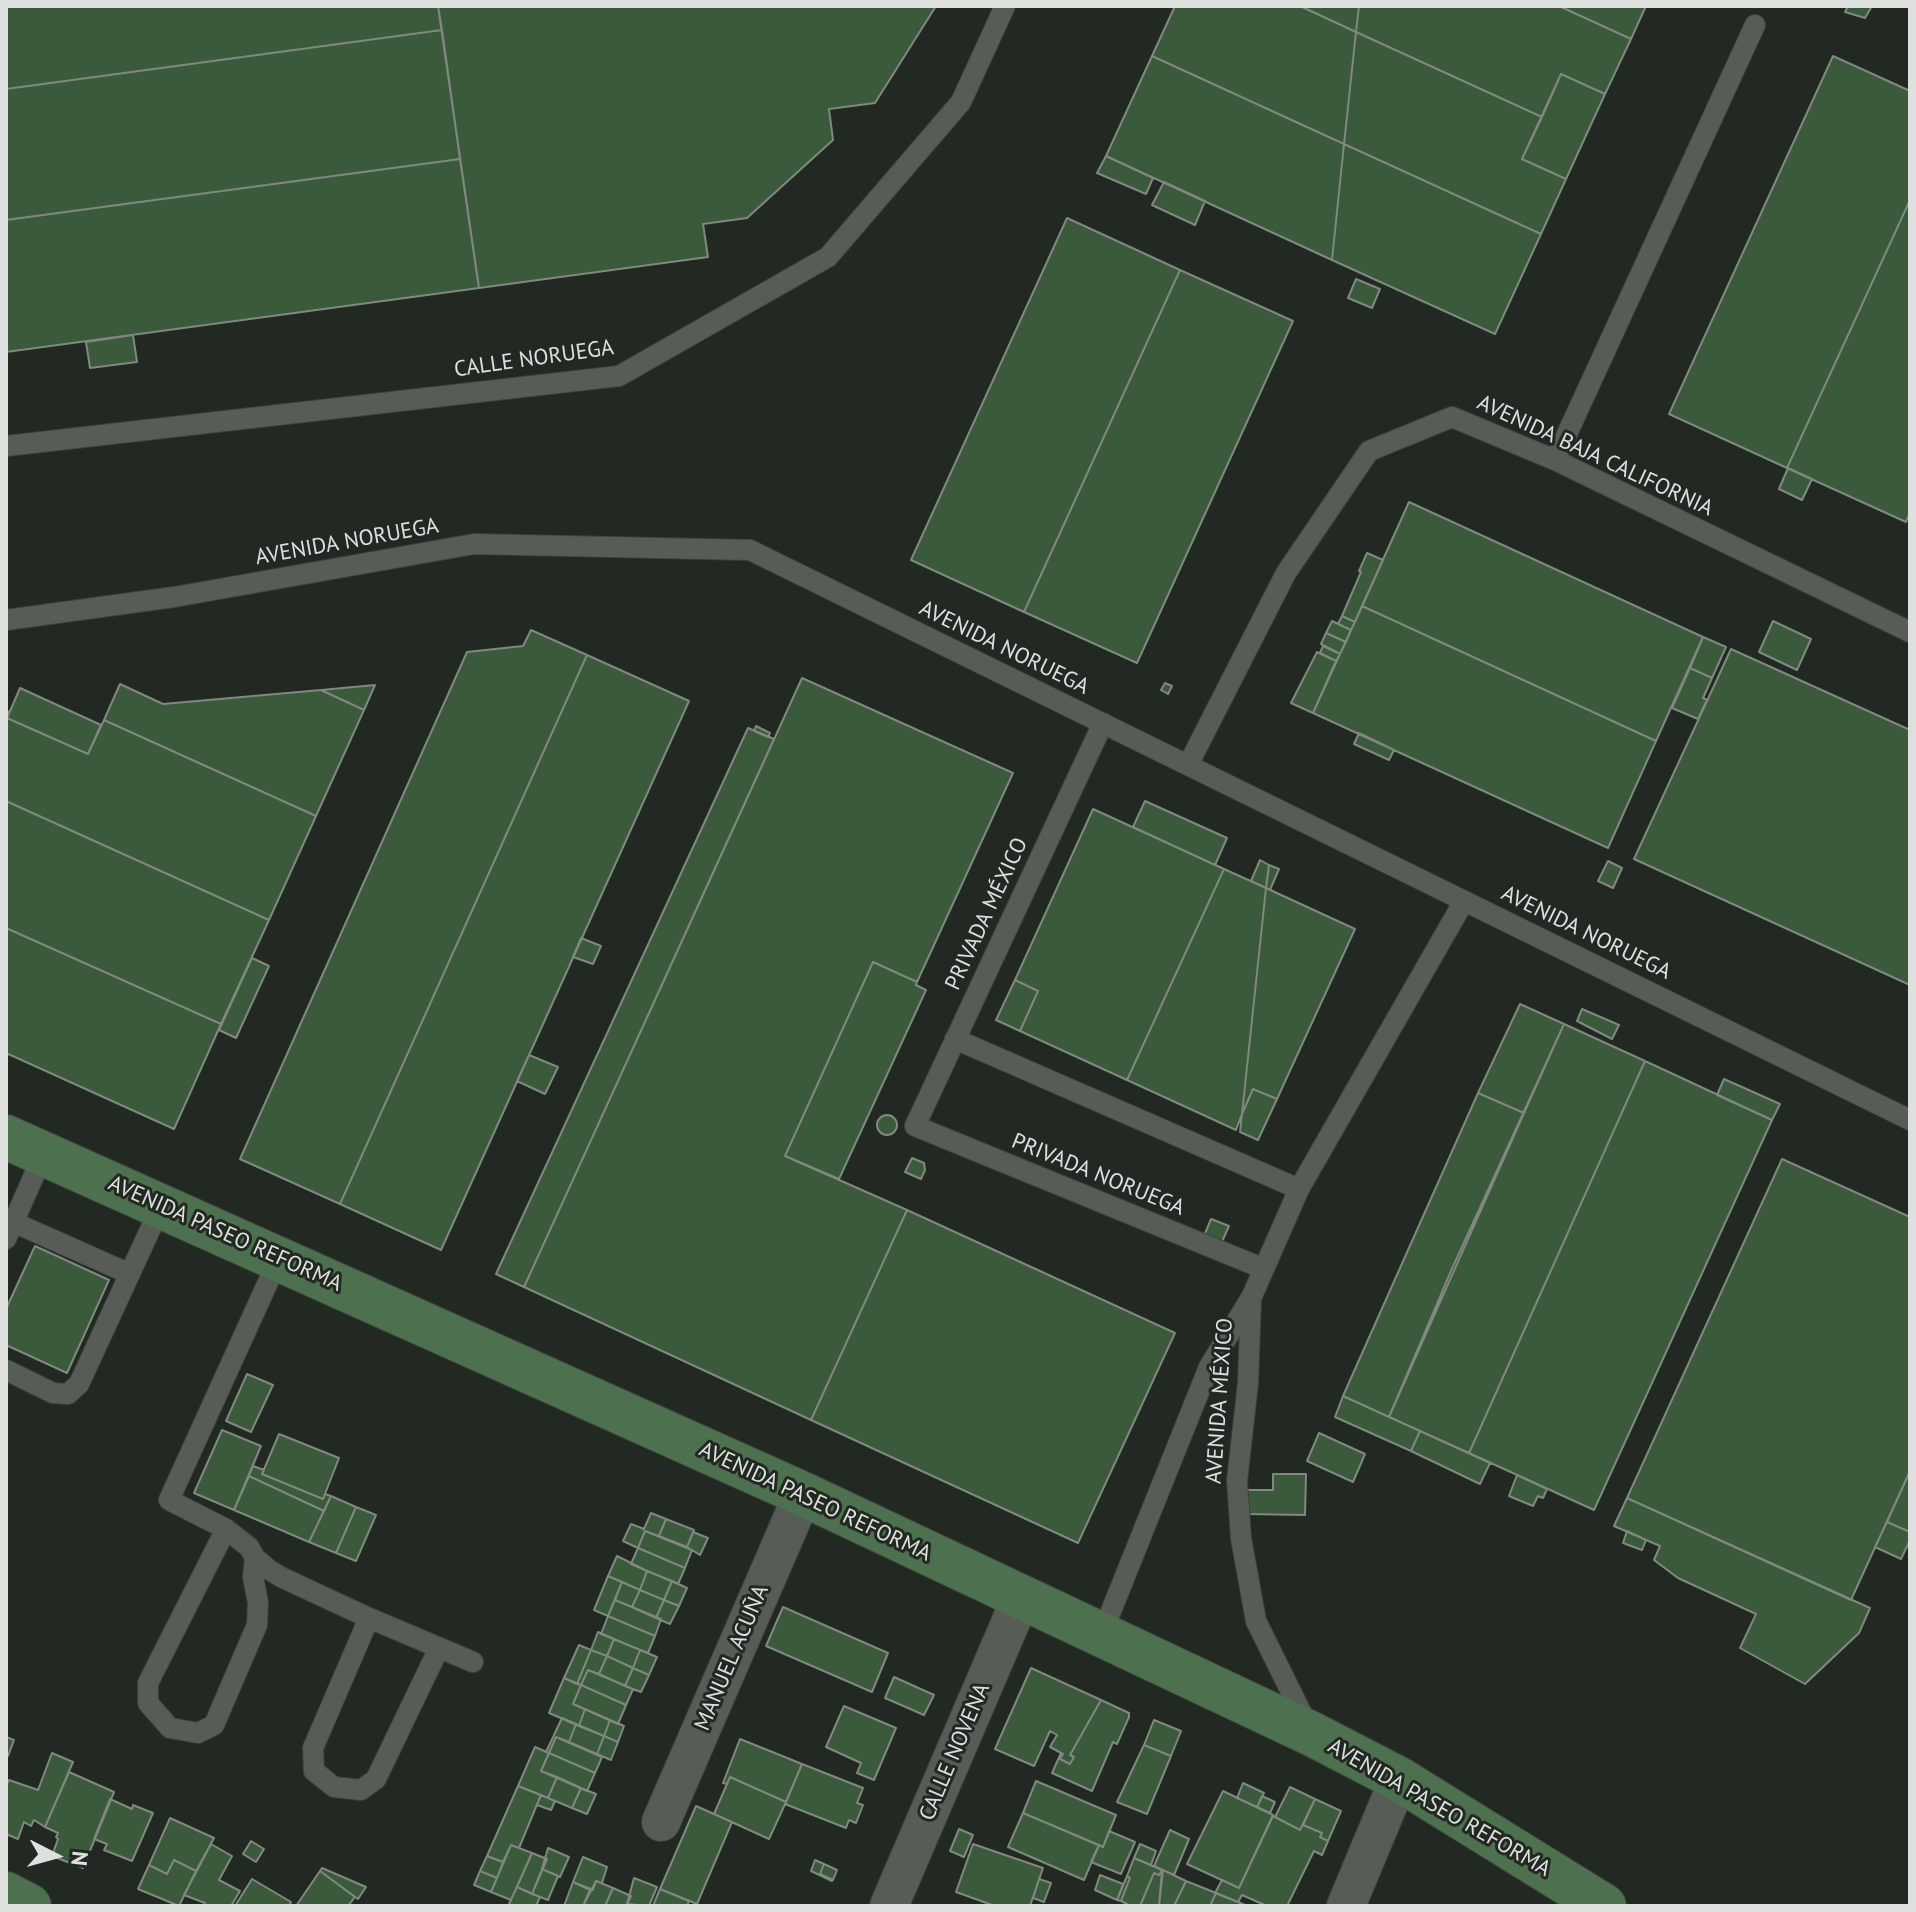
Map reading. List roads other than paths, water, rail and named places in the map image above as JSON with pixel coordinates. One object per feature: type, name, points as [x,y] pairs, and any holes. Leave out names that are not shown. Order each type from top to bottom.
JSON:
[{"type":"main road","name":"AVENIDA PASEO REFORMA","points":[[25,1145],[803,1494],[1312,1734],[1399,1779],[1604,1906]]},
{"type":"main road","points":[[6,1894],[29,1906]]},
{"type":"street","name":"MANUEL ACUÑA","points":[[661,1822],[803,1494]]},
{"type":"street","name":"CALLE NOVENA","points":[[889,1906],[1021,1598]]},
{"type":"street","points":[[1346,1906],[1399,1779]]},
{"type":"lane","name":"CALLE NORUEGA","points":[[6,446],[619,376],[828,257],[961,102],[1005,6]]},
{"type":"lane","points":[[1555,460],[1755,25]]},
{"type":"lane","name":"AVENIDA BAJA CALIFORNIA","points":[[1188,765],[1286,573],[1369,451],[1452,417],[1555,460],[1910,632]]},
{"type":"lane","name":"AVENIDA NORUEGA","points":[[6,620],[174,597],[474,544],[750,550],[1910,1120]]},
{"type":"lane","name":"PRIVADA MÉXICO","points":[[915,1126],[1103,723]]},
{"type":"lane","name":"AVENIDA MÉXICO","points":[[1101,1636],[1209,1367],[1252,1296],[1299,1189],[1464,901]]},
{"type":"lane","points":[[955,1039],[1299,1189]]},
{"type":"lane","name":"PRIVADA NORUEGA","points":[[915,1126],[1262,1268]]},
{"type":"lane","points":[[25,1145],[10,1231],[130,1274]]},
{"type":"lane","points":[[6,1370],[53,1393],[68,1394],[79,1384],[161,1206]]},
{"type":"lane","points":[[279,1258],[169,1500],[226,1529],[249,1547],[255,1558],[281,1577],[473,1662]]},
{"type":"lane","name":"AVENIDA MÉXICO","points":[[1252,1296],[1248,1383],[1237,1481],[1241,1538],[1256,1621],[1312,1734]]},
{"type":"lane","points":[[226,1529],[148,1683],[148,1703],[170,1728],[198,1733],[214,1725],[257,1625],[258,1603],[253,1577],[255,1558]]},
{"type":"lane","points":[[369,1618],[313,1748],[314,1771],[334,1787],[361,1790],[376,1779],[439,1648]]}]
